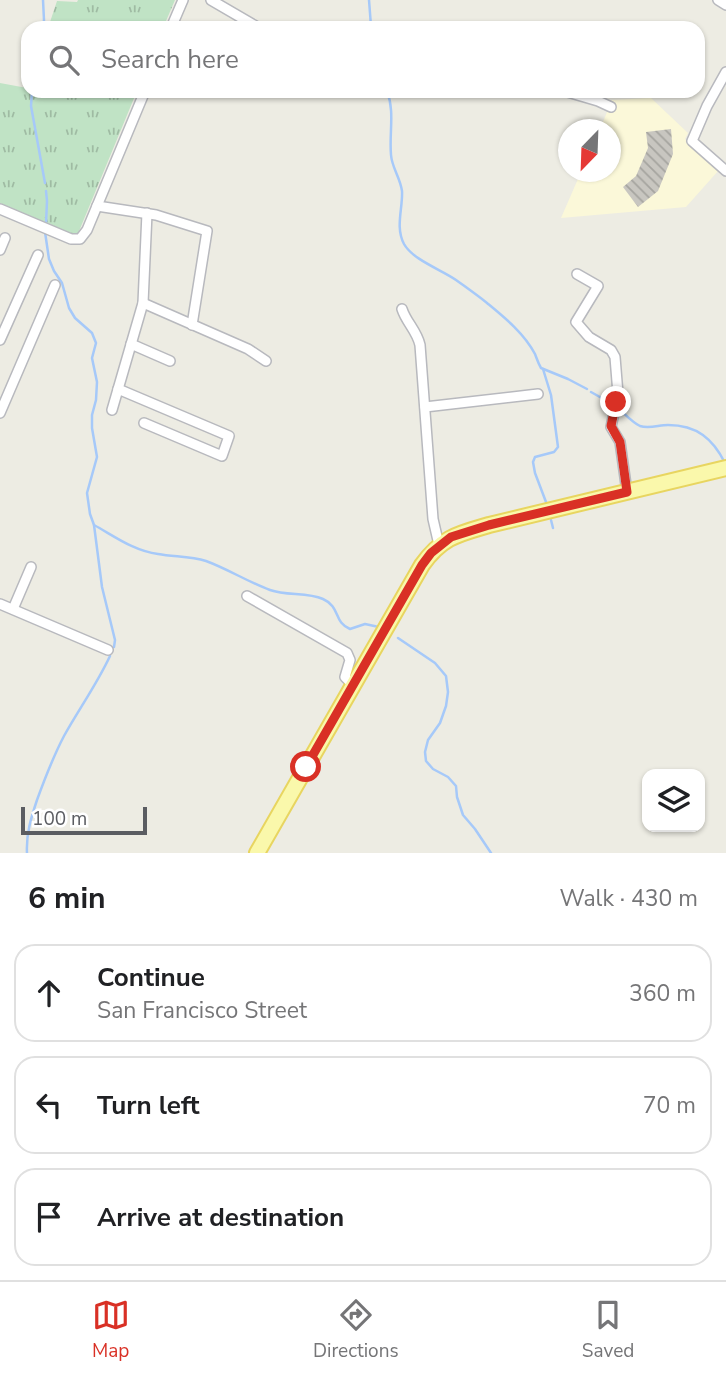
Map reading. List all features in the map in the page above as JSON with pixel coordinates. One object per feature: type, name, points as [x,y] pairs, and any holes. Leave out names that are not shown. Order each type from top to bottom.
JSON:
[{"type":"main road","points":[[257,853],[422,565],[439,545],[451,537],[489,525],[726,468]]},
{"type":"street","points":[[174,21],[183,0]]},
{"type":"street","points":[[211,0],[247,21]]},
{"type":"street","points":[[718,0],[726,5]]},
{"type":"street","points":[[725,169],[692,141],[726,72]]},
{"type":"street","points":[[0,209],[75,240],[84,236],[142,98]]},
{"type":"street","points":[[587,98],[611,107]]},
{"type":"street","points":[[97,206],[147,213],[207,231],[192,325]]},
{"type":"street","points":[[112,410],[143,303],[147,213]]},
{"type":"street","points":[[0,250],[5,238]]},
{"type":"street","points":[[0,340],[37,255]]},
{"type":"street","points":[[577,274],[598,286],[576,322],[589,337],[611,350],[616,363],[618,394],[611,426],[620,442],[627,492]]},
{"type":"street","points":[[0,413],[55,285]]},
{"type":"street","points":[[143,303],[248,349],[266,361]]},
{"type":"street","points":[[402,309],[419,338],[433,519],[439,545]]},
{"type":"street","points":[[131,344],[170,361]]},
{"type":"street","points":[[118,389],[229,436],[222,456],[144,423]]},
{"type":"street","points":[[425,407],[538,394]]},
{"type":"street","points":[[13,609],[31,567]]},
{"type":"street","points":[[247,596],[346,653],[350,660],[345,677],[353,685]]},
{"type":"street","points":[[0,604],[108,650]]},
{"type":"shaded area","points":[[651,98],[688,133],[685,139],[719,170],[686,207],[561,218],[577,182],[621,182],[621,119],[604,119],[612,100]]},
{"type":"green space","points":[[175,0],[166,21],[50,21],[57,1]]},
{"type":"green space","points":[[0,83],[21,87],[21,98],[134,98],[77,236],[0,203]]},
{"type":"building","points":[[671,129],[673,154],[658,191],[638,207],[623,187],[636,176],[648,148],[646,132]]},
{"type":"waterway","points":[[43,0],[44,21]]},
{"type":"waterway","points":[[369,0],[371,21]]},
{"type":"waterway","points":[[32,98],[45,183]]},
{"type":"waterway","points":[[389,98],[392,160],[402,191],[401,238],[408,250],[456,280],[507,320],[530,346],[541,368],[587,389]]},
{"type":"waterway","points":[[46,191],[46,224]]},
{"type":"waterway","points":[[45,232],[49,259],[62,283],[69,308],[75,318],[92,333],[96,343],[92,358],[97,382],[92,428],[97,457],[87,493],[102,587],[115,640],[114,647]]},
{"type":"waterway","points":[[543,369],[551,395],[558,447],[554,452],[535,457],[533,462],[546,502]]},
{"type":"waterway","points":[[591,392],[614,405]]},
{"type":"waterway","points":[[618,408],[640,426],[668,425],[696,431],[709,440],[725,463]]},
{"type":"waterway","points":[[551,520],[553,528]]},
{"type":"waterway","points":[[94,525],[141,550],[206,561],[270,590],[323,599],[329,602],[341,622],[350,629],[365,624],[379,627]]},
{"type":"waterway","points":[[398,638],[435,663],[446,676],[446,706],[440,723],[428,740],[426,761],[456,786],[463,815],[491,853]]},
{"type":"waterway","points":[[27,853],[31,820],[49,768],[64,736],[110,656]]},
{"type":"route","points":[[306,767],[422,565],[439,545],[451,537],[489,525],[627,492],[620,442],[611,426],[616,402]]}]
